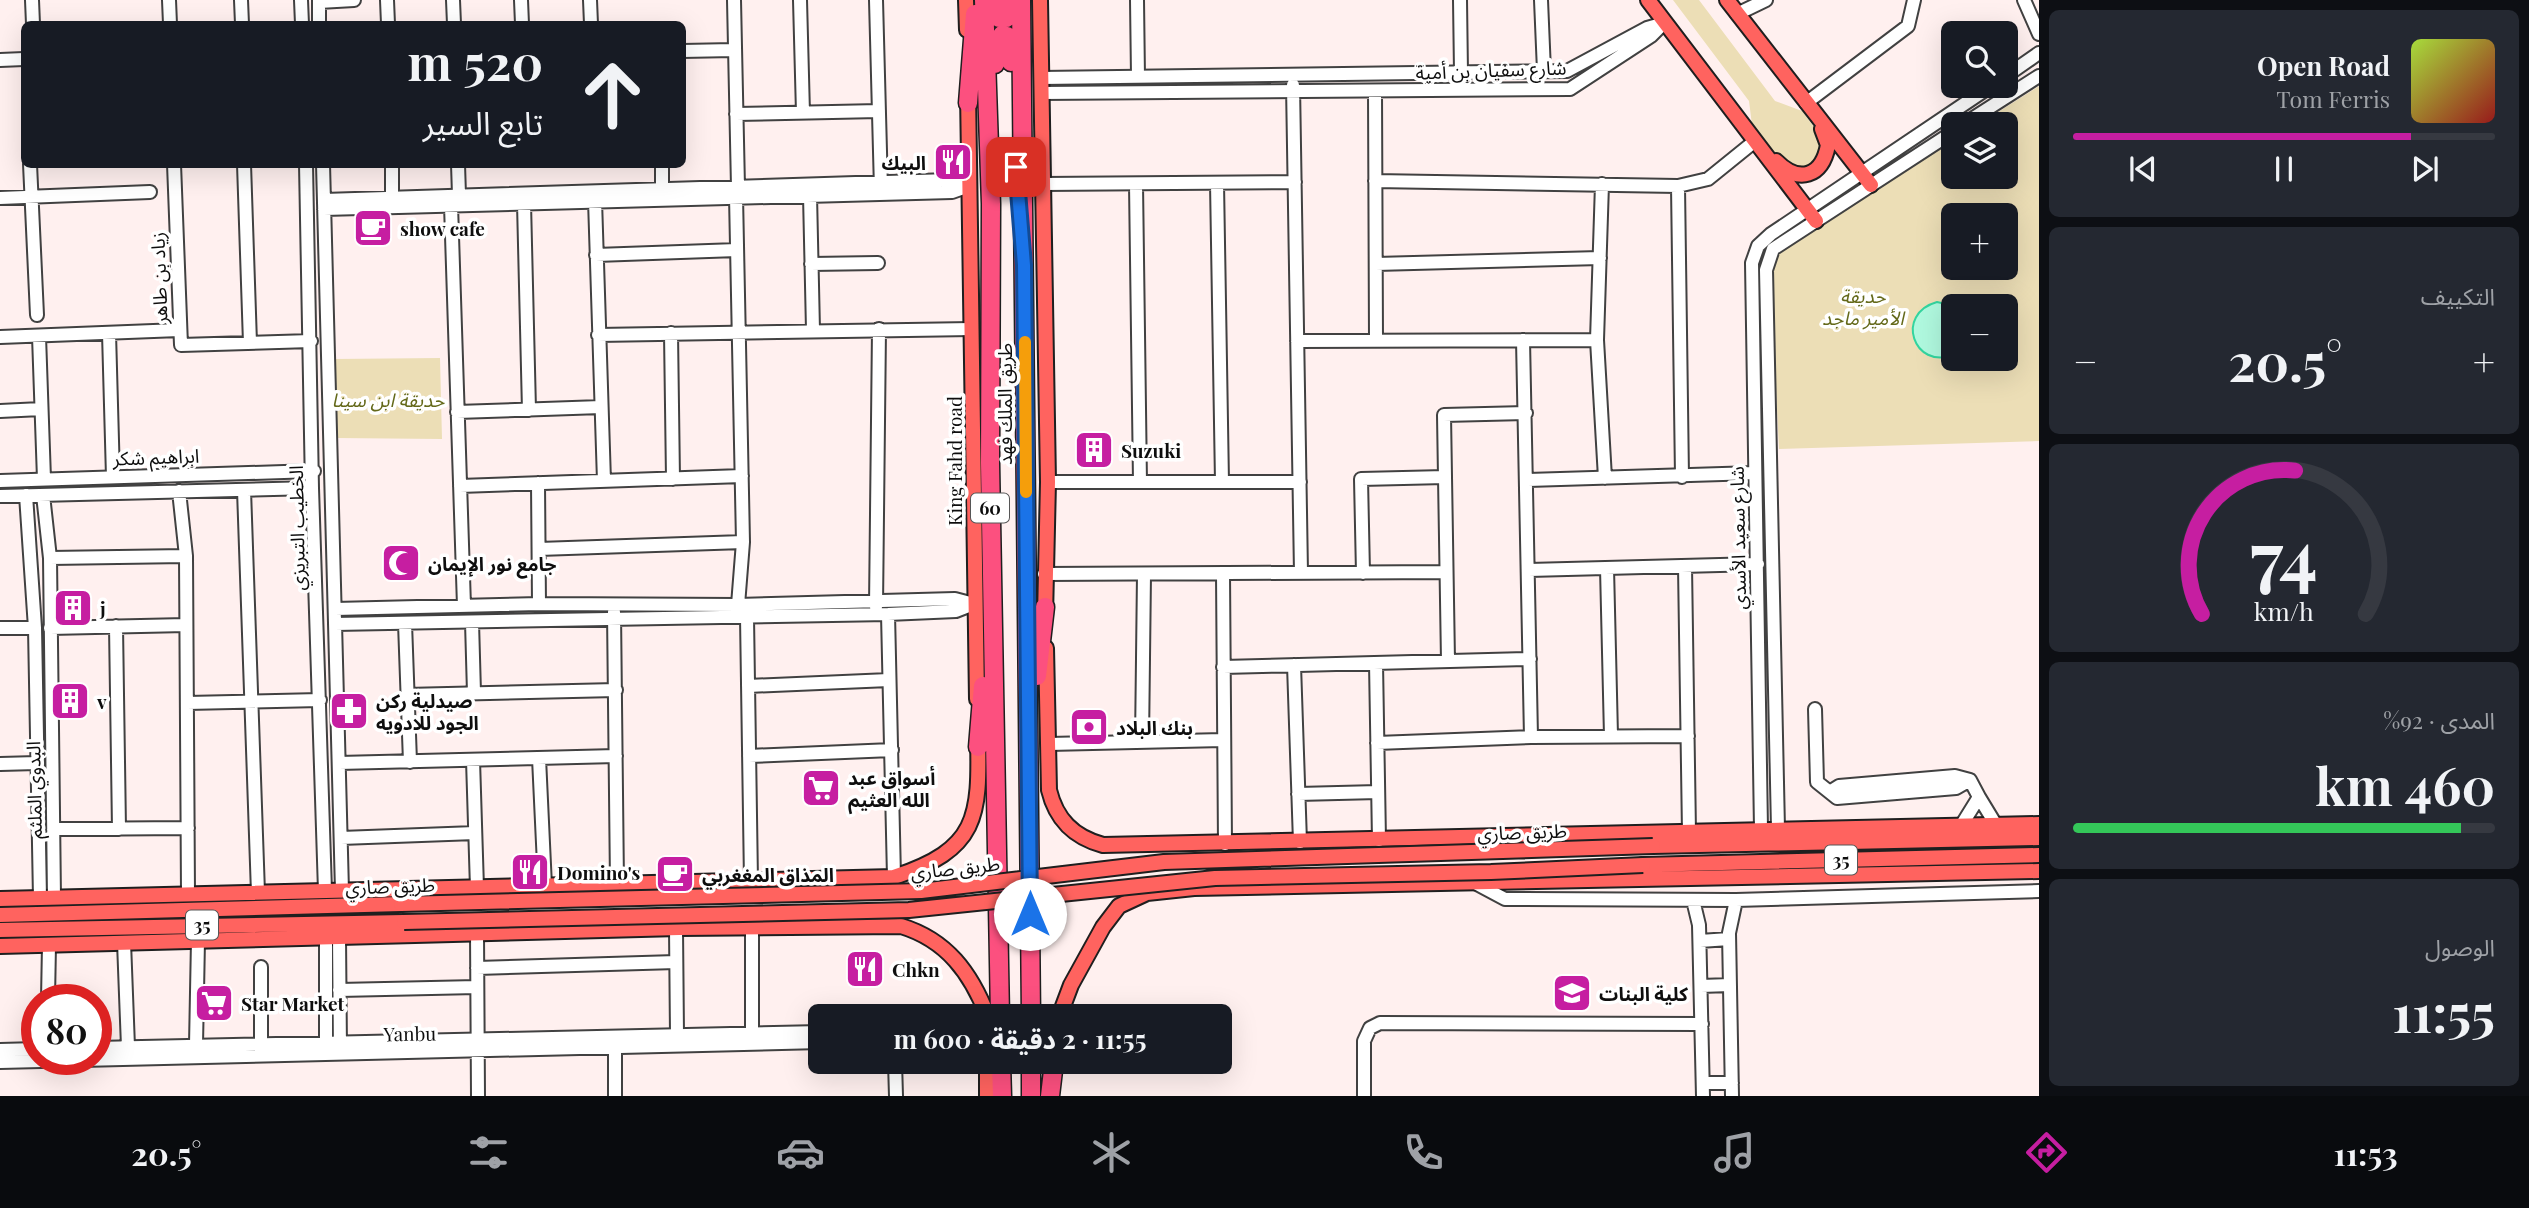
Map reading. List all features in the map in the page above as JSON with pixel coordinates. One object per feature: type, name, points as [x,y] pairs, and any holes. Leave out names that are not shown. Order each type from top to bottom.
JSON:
[{"type":"highway","points":[[968,103],[976,0]]},
{"type":"highway","name":"طريق الملك فهد","points":[[984,0],[991,204],[991,588],[1000,1004]]},
{"type":"highway","points":[[995,0],[999,18],[1006,18],[1010,0]]},
{"type":"highway","name":"طريق الملك فهد","points":[[1021,0],[1031,1004]]},
{"type":"highway","points":[[991,204],[995,168],[995,48],[1002,35],[1007,36],[1011,44],[1018,218],[1024,265]]},
{"type":"highway","points":[[978,747],[991,588]]},
{"type":"highway","points":[[1028,760],[1045,607]]},
{"type":"highway","points":[[1001,1074],[1002,1096]]},
{"type":"highway","points":[[1031,1074],[1031,1096]]},
{"type":"highway","points":[[1050,1096],[1053,1074]]},
{"type":"main road","name":"King Fahd road","points":[[0,899],[894,877],[925,867],[963,836],[977,806],[978,747],[966,0]]},
{"type":"main road","points":[[1040,0],[1048,482],[1044,574],[1049,790],[1061,820],[1074,833],[1093,843],[1116,847],[2039,824]]},
{"type":"main road","points":[[1648,0],[1812,215]]},
{"type":"main road","points":[[1727,0],[1867,179]]},
{"type":"main road","points":[[1755,141],[1787,171],[1811,173],[1821,167],[1828,145],[1806,103]]},
{"type":"main road","name":"طريق الملك فهد","points":[[971,260],[990,463]]},
{"type":"main road","points":[[1653,846],[1886,828]]},
{"type":"main road","name":"طريق صاري","points":[[0,915],[921,891],[1164,862],[1653,846],[2039,838]]},
{"type":"main road","name":"طريق صاري","points":[[0,930],[909,911],[1214,878],[2039,855]]},
{"type":"main road","points":[[1064,1004],[1071,985],[1103,927],[1119,906],[1147,893],[1194,888],[2039,871]]},
{"type":"main road","points":[[0,946],[477,933],[901,926],[920,932],[956,957],[983,1004]]},
{"type":"main road","points":[[987,1074],[987,1096]]},
{"type":"main road","points":[[1056,1074],[1057,1096]]},
{"type":"street","points":[[32,0],[33,21]]},
{"type":"street","points":[[169,0],[170,21]]},
{"type":"street","points":[[241,0],[242,21]]},
{"type":"street","points":[[301,0],[302,21]]},
{"type":"street","points":[[320,21],[319,1],[354,0]]},
{"type":"street","points":[[387,0],[388,21]]},
{"type":"street","points":[[453,0],[454,21]]},
{"type":"street","points":[[521,0],[522,21]]},
{"type":"street","points":[[590,0],[591,21]]},
{"type":"street","points":[[734,0],[743,542],[738,605]]},
{"type":"street","points":[[800,0],[803,113]]},
{"type":"street","points":[[876,0],[881,188]]},
{"type":"street","points":[[1137,0],[1138,77]]},
{"type":"street","points":[[1460,0],[1461,72]]},
{"type":"street","points":[[1541,0],[1544,71]]},
{"type":"street","points":[[1737,14],[1749,0]]},
{"type":"street","points":[[1737,14],[1766,0]]},
{"type":"street","points":[[1806,103],[1908,26],[1914,0]]},
{"type":"street","points":[[2024,0],[2039,34]]},
{"type":"street","name":"شارع سفيان بن أمية","points":[[1041,78],[1567,71],[1647,28],[1665,22]]},
{"type":"street","name":"شارع سفيان بن أمية","points":[[1041,93],[1570,89],[1651,36],[1665,22]]},
{"type":"street","points":[[686,51],[734,50]]},
{"type":"street","points":[[2018,68],[2039,53]]},
{"type":"street","points":[[0,60],[21,59]]},
{"type":"street","points":[[1292,75],[1300,573]]},
{"type":"street","points":[[1983,112],[2039,76]]},
{"type":"street","points":[[1375,91],[1376,340]]},
{"type":"street","points":[[1812,215],[1867,179],[1975,98]]},
{"type":"street","points":[[736,114],[879,111]]},
{"type":"street","points":[[1867,179],[1941,139]]},
{"type":"street","points":[[1376,181],[1678,186],[1708,179],[1755,141]]},
{"type":"street","points":[[30,168],[37,315]]},
{"type":"street","name":"زياد بن طاهر","points":[[174,168],[181,345],[311,341]]},
{"type":"street","points":[[243,168],[250,343]]},
{"type":"street","name":"الخطيب التبريزي","points":[[306,168],[314,471],[312,488],[325,891]]},
{"type":"street","name":"الخطيب التبريزي","points":[[323,168],[342,891]]},
{"type":"street","points":[[391,168],[392,198]]},
{"type":"street","points":[[458,168],[455,200],[457,412],[464,606]]},
{"type":"street","points":[[662,168],[662,189]]},
{"type":"street","points":[[1043,184],[1295,182]]},
{"type":"street","points":[[1217,183],[1222,482]]},
{"type":"street","points":[[1136,184],[1140,482]]},
{"type":"street","points":[[1602,184],[1597,340],[1605,478]]},
{"type":"street","points":[[324,204],[392,198],[524,203],[881,188],[952,192],[970,186]]},
{"type":"street","points":[[1678,186],[1682,477]]},
{"type":"street","points":[[324,204],[662,189],[810,195],[881,188]]},
{"type":"street","points":[[0,198],[150,192]]},
{"type":"street","points":[[810,195],[813,330]]},
{"type":"street","points":[[595,200],[604,481]]},
{"type":"street","points":[[524,203],[529,410]]},
{"type":"street","name":"شارع سعيد الأسدي","points":[[1761,829],[1752,263],[1758,246],[1812,215]]},
{"type":"street","name":"شارع سعيد الأسدي","points":[[1778,829],[1766,270],[1773,249],[1812,215]]},
{"type":"street","points":[[597,255],[737,250]]},
{"type":"street","points":[[1376,264],[1600,258]]},
{"type":"street","points":[[811,264],[878,263]]},
{"type":"street","points":[[879,329],[880,609],[889,680],[894,877]]},
{"type":"street","points":[[598,335],[972,329]]},
{"type":"street","points":[[0,337],[179,330]]},
{"type":"street","points":[[109,333],[113,477]]},
{"type":"street","points":[[671,333],[673,478]]},
{"type":"street","points":[[38,336],[44,479]]},
{"type":"street","points":[[1297,341],[1597,340]]},
{"type":"street","points":[[1523,341],[1528,480],[1531,737]]},
{"type":"street","points":[[457,412],[601,407]]},
{"type":"street","points":[[0,411],[41,409]]},
{"type":"street","points":[[1448,661],[1444,415],[1526,413]]},
{"type":"street","name":"ابراهيم شكر","points":[[0,481],[314,471]]},
{"type":"street","points":[[1528,480],[1755,474]]},
{"type":"street","points":[[460,486],[742,476]]},
{"type":"street","points":[[1363,573],[1361,479],[1445,477]]},
{"type":"street","points":[[1048,482],[1300,482]]},
{"type":"street","points":[[538,483],[540,604]]},
{"type":"street","points":[[0,496],[312,488]]},
{"type":"street","points":[[244,490],[258,893]]},
{"type":"street","points":[[179,491],[186,556],[188,895]]},
{"type":"street","name":"البدوي الملثم","points":[[26,495],[34,628],[37,763],[47,898]]},
{"type":"street","name":"البدوي الملثم","points":[[43,495],[50,558],[53,829],[47,898]]},
{"type":"street","points":[[539,549],[743,542]]},
{"type":"street","points":[[50,558],[186,556]]},
{"type":"street","points":[[1529,570],[1758,564]]},
{"type":"street","points":[[1685,566],[1689,833]]},
{"type":"street","points":[[1607,568],[1611,736]]},
{"type":"street","points":[[1044,574],[1446,572]]},
{"type":"street","points":[[1223,573],[1225,844]]},
{"type":"street","points":[[1142,743],[1144,574]]},
{"type":"street","points":[[335,624],[747,617],[880,609],[955,599],[975,604]]},
{"type":"street","points":[[335,609],[540,604],[880,609]]},
{"type":"street","points":[[614,605],[617,884]]},
{"type":"street","points":[[747,617],[751,881]]},
{"type":"street","points":[[472,622],[474,693]]},
{"type":"street","points":[[405,623],[410,762]]},
{"type":"street","points":[[50,628],[186,625]]},
{"type":"street","points":[[116,626],[119,829]]},
{"type":"street","points":[[0,628],[34,628]]},
{"type":"street","points":[[1223,667],[1530,659]]},
{"type":"street","points":[[1376,663],[1379,840]]},
{"type":"street","points":[[1294,666],[1300,842]]},
{"type":"street","points":[[748,686],[889,680]]},
{"type":"street","points":[[36,683],[51,682]]},
{"type":"street","points":[[406,695],[615,690]]},
{"type":"street","points":[[187,703],[320,700]]},
{"type":"street","points":[[1815,709],[1817,782],[1831,791],[1839,786],[1955,776],[1970,780],[1996,825]]},
{"type":"street","points":[[1377,743],[1531,737],[1688,736]]},
{"type":"street","points":[[1049,744],[1223,740]]},
{"type":"street","points":[[749,756],[892,750]]},
{"type":"street","points":[[339,764],[616,756]]},
{"type":"street","points":[[539,758],[545,886]]},
{"type":"street","points":[[473,760],[477,888]]},
{"type":"street","points":[[0,764],[37,763]]},
{"type":"street","points":[[1298,794],[1378,792]]},
{"type":"street","points":[[1961,826],[1979,797]]},
{"type":"street","points":[[1760,810],[1777,810]]},
{"type":"street","points":[[53,829],[188,828]]},
{"type":"street","points":[[341,838],[475,833]]},
{"type":"street","points":[[1475,883],[1505,899],[1736,900],[2039,891]]},
{"type":"street","points":[[1693,900],[1700,941],[1703,1089],[1732,1090],[1729,939],[1736,900]]},
{"type":"street","points":[[752,928],[752,1033]]},
{"type":"street","points":[[676,929],[677,1035]]},
{"type":"street","points":[[477,933],[478,1096]]},
{"type":"street","points":[[332,937],[340,990],[340,1048]]},
{"type":"street","points":[[326,1049],[332,937]]},
{"type":"street","points":[[1700,941],[1729,939]]},
{"type":"street","points":[[196,1045],[198,940]]},
{"type":"street","points":[[124,942],[128,1047]]},
{"type":"street","points":[[48,946],[48,984]]},
{"type":"street","points":[[477,968],[676,962]]},
{"type":"street","points":[[261,967],[261,1044]]},
{"type":"street","points":[[1701,986],[1730,985]]},
{"type":"street","points":[[340,990],[477,987]]},
{"type":"street","points":[[1364,1096],[1364,1041],[1370,1028],[1380,1023],[1702,1024]]},
{"type":"street","name":"Yanbu","points":[[0,1062],[808,1032]]},
{"type":"street","name":"Yanbu","points":[[478,1045],[615,1048],[808,1042]]},
{"type":"street","name":"Yanbu","points":[[112,1048],[261,1044],[326,1049]]},
{"type":"street","points":[[615,1048],[615,1096]]},
{"type":"street","points":[[0,1050],[21,1049]]},
{"type":"street","points":[[895,1074],[896,1096]]},
{"type":"green space","points":[[1673,0],[1699,0],[1775,101],[1802,111],[1823,139],[1825,149],[1808,172],[1786,169],[1752,125],[1749,101]]},
{"type":"green space","name":"حديقة الأمير ماجد","points":[[2039,86],[2039,441],[1779,449],[1770,270],[1778,252],[1941,149],[1941,189],[2018,189],[2018,112],[1998,112]]},
{"type":"green space","name":"حديقة ابن سينا","points":[[440,358],[442,439],[336,438],[334,359]]},
{"type":"shaded area","points":[[1941,303],[1941,358],[1928,355],[1919,348],[1914,339],[1916,317],[1924,308]]},
{"type":"slow traffic","points":[[1025,342],[1026,492]]},
{"type":"place","name":"البيك","points":[[953,162]]},
{"type":"place","name":"show cafe","points":[[373,228]]},
{"type":"place","name":"Suzuki","points":[[1094,450]]},
{"type":"place","name":"جامع نور الإيمان","points":[[401,563]]},
{"type":"place","name":"j","points":[[73,608]]},
{"type":"place","name":"v","points":[[70,701]]},
{"type":"place","name":"صيدلية ركن الجود للادويه","points":[[349,711]]},
{"type":"place","name":"بنك البلاد","points":[[1089,727]]},
{"type":"place","name":"أسواق عبد الله العثيم","points":[[821,788]]},
{"type":"place","name":"Domino's","points":[[530,872]]},
{"type":"place","name":"المذاق المغغربي","points":[[675,874]]},
{"type":"place","name":"Chkn","points":[[865,969]]},
{"type":"place","name":"كلية البنات","points":[[1572,993]]},
{"type":"place","name":"Star Market","points":[[214,1003]]},
{"type":"route","points":[[1016,167],[1018,218],[1024,265],[1030,914]]}]
